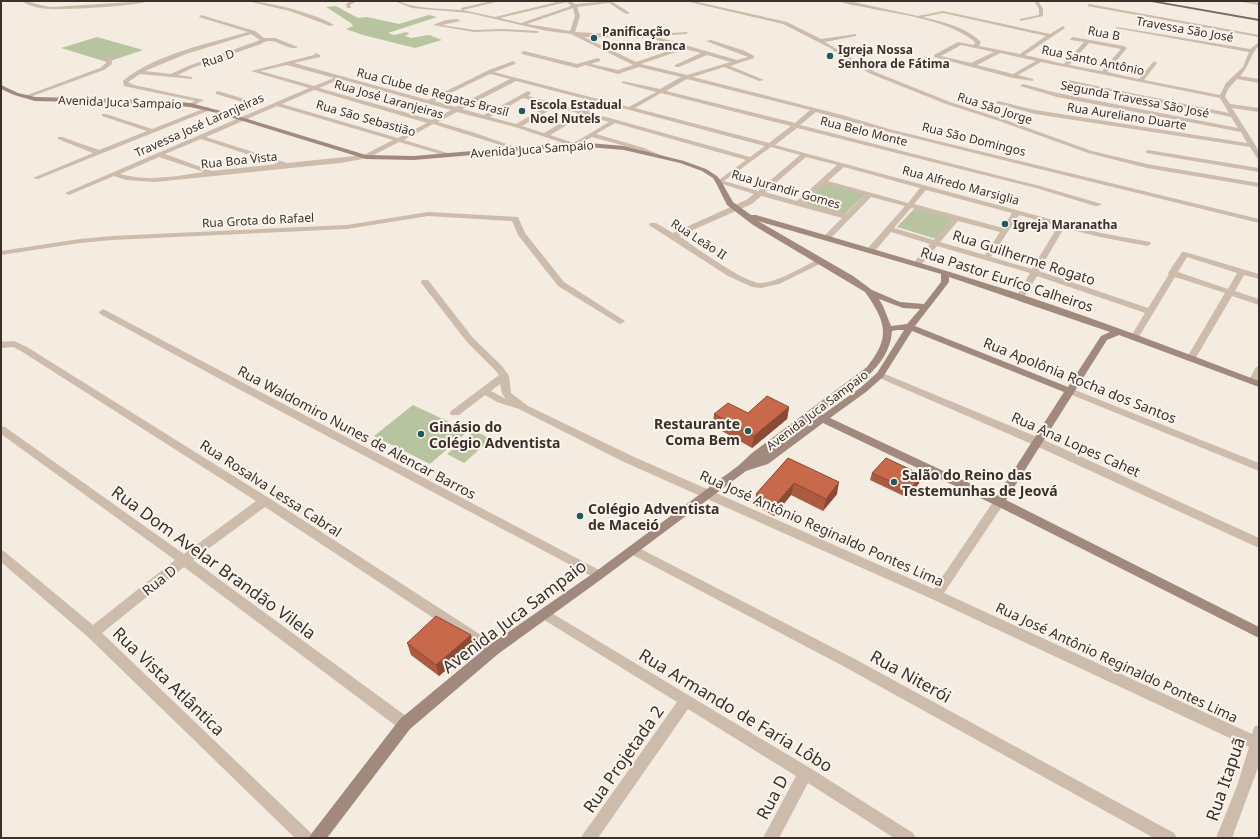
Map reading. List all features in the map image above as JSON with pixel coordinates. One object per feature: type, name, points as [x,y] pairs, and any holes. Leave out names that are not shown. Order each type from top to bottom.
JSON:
[{"type":"main road","points":[[1148,1],[1259,19]]},
{"type":"main road","points":[[1155,1],[1235,15]]},
{"type":"main road","name":"Avenida Juca Sampaio","points":[[1,87],[25,97],[47,100],[157,102],[190,105],[208,109],[366,157],[403,159],[574,144],[624,148],[662,157],[704,170],[711,173],[720,182],[725,194],[738,211],[868,290],[879,306],[888,329],[887,342],[882,355],[870,370],[817,417]]},
{"type":"main road","name":"Rua Pastor Euríco Calheiros","points":[[738,211],[790,228],[827,237],[917,264],[1020,297],[1120,332],[1256,383]]},
{"type":"main road","points":[[777,236],[779,230],[790,228]]},
{"type":"main road","points":[[945,273],[945,282],[959,277]]},
{"type":"main road","name":"Avenida Juca Sampaio","points":[[317,838],[405,724],[493,650],[633,550],[742,469],[756,456],[880,375],[910,327],[945,282]]},
{"type":"main road","points":[[868,290],[897,305],[913,307],[926,306]]},
{"type":"main road","points":[[1100,325],[1104,338]]},
{"type":"main road","name":"Rua Apolônia Rocha dos Santos","points":[[888,329],[910,327],[1070,391]]},
{"type":"main road","points":[[998,502],[1104,338],[1111,334],[1120,332]]},
{"type":"main road","points":[[817,417],[998,502],[1259,633]]},
{"type":"street","points":[[22,1],[46,8],[97,6],[146,1]]},
{"type":"street","points":[[249,1],[291,10],[332,24]]},
{"type":"street","points":[[349,6],[348,4],[355,1]]},
{"type":"street","points":[[396,1],[455,19]]},
{"type":"street","points":[[474,1],[491,2]]},
{"type":"street","points":[[455,11],[498,1]]},
{"type":"street","points":[[495,18],[567,1],[575,6],[577,12],[578,20],[574,34]]},
{"type":"street","points":[[522,24],[575,6],[609,1],[628,13]]},
{"type":"street","name":"Rua São Jorge","points":[[686,1],[738,11],[785,23],[834,48],[843,56],[873,73],[933,96],[948,104],[1001,120],[1090,152],[1147,166],[1259,185]]},
{"type":"street","points":[[842,1],[939,22],[961,30],[975,38],[978,42],[976,47]]},
{"type":"street","points":[[1022,20],[1041,16],[1041,9],[1036,1]]},
{"type":"street","points":[[1244,1],[1259,4]]},
{"type":"street","points":[[1089,5],[1259,36]]},
{"type":"street","points":[[733,6],[738,11]]},
{"type":"street","points":[[412,7],[469,12],[563,33]]},
{"type":"street","points":[[1103,13],[1107,9]]},
{"type":"street","points":[[469,12],[455,19],[435,25],[474,31],[502,30],[650,37],[738,62]]},
{"type":"street","points":[[914,17],[944,12],[1052,36]]},
{"type":"street","points":[[201,16],[253,32],[263,40],[272,39],[295,47]]},
{"type":"street","points":[[1021,56],[1063,27]]},
{"type":"street","name":"Travessa São José","points":[[1117,28],[1251,51]]},
{"type":"street","points":[[246,101],[126,85],[127,80],[149,66],[253,32]]},
{"type":"street","points":[[650,37],[654,35],[686,33]]},
{"type":"street","name":"Rua São Domingos","points":[[574,34],[637,64],[684,78],[814,110],[887,130],[1259,221]]},
{"type":"street","points":[[820,41],[854,34]]},
{"type":"street","name":"Rua B","points":[[1073,39],[1124,48],[1103,74]]},
{"type":"street","name":"Rua D","points":[[172,76],[262,42],[263,40]]},
{"type":"street","points":[[631,108],[684,78],[752,57],[743,52],[709,42]]},
{"type":"street","points":[[1065,66],[1087,42]]},
{"type":"street","name":"Rua Santo Antônio","points":[[972,66],[936,56],[960,43],[1103,74],[1222,96]]},
{"type":"street","points":[[1258,45],[1251,51],[1245,67],[1223,92],[1222,96],[1259,157]]},
{"type":"street","points":[[586,64],[618,72],[685,47]]},
{"type":"street","points":[[192,52],[199,54]]},
{"type":"street","points":[[972,66],[998,52]]},
{"type":"street","points":[[524,53],[578,66],[598,60]]},
{"type":"street","points":[[677,66],[706,53]]},
{"type":"street","points":[[288,64],[316,56]]},
{"type":"street","name":"Avenida Juca Sampaio","points":[[25,97],[102,68],[109,64],[108,57]]},
{"type":"street","points":[[206,57],[226,62]]},
{"type":"street","points":[[1014,76],[1039,61]]},
{"type":"street","points":[[686,62],[708,71]]},
{"type":"street","points":[[428,102],[489,72],[513,63]]},
{"type":"street","points":[[1140,81],[1154,63]]},
{"type":"street","name":"Rua José Laranjeiras","points":[[288,64],[254,72],[431,122],[518,149]]},
{"type":"street","name":"Rua Clube de Regatas Brasil","points":[[288,64],[546,134],[574,144]]},
{"type":"street","points":[[726,66],[761,80]]},
{"type":"street","points":[[972,66],[1032,80]]},
{"type":"street","points":[[1072,73],[1077,68]]},
{"type":"street","points":[[138,72],[190,78]]},
{"type":"street","name":"Rua Alfredo Marsiglia","points":[[489,72],[804,154],[1117,240],[1147,244]]},
{"type":"street","points":[[1236,77],[1259,81]]},
{"type":"street","name":"Travessa José Laranjeiras","points":[[68,193],[338,78]]},
{"type":"street","points":[[366,157],[515,79]]},
{"type":"street","points":[[1065,79],[1234,116]]},
{"type":"street","name":"Rua Belo Monte","points":[[624,82],[1038,187],[1098,204]]},
{"type":"street","points":[[485,117],[542,85]]},
{"type":"street","name":"Segunda Travessa São José","points":[[1023,86],[1057,95],[1243,131]]},
{"type":"street","points":[[190,105],[226,90]]},
{"type":"street","points":[[523,96],[751,159]]},
{"type":"street","points":[[546,134],[603,101]]},
{"type":"street","name":"Rua Aureliano Duarte","points":[[998,103],[1035,112],[1252,146]]},
{"type":"street","name":"Rua São Sebastião","points":[[276,104],[399,139],[449,155]]},
{"type":"street","points":[[517,126],[554,105]]},
{"type":"street","points":[[1228,106],[1259,110]]},
{"type":"street","points":[[36,178],[208,109]]},
{"type":"street","points":[[720,182],[796,126],[814,110]]},
{"type":"street","points":[[104,115],[152,131]]},
{"type":"street","points":[[574,144],[614,121]]},
{"type":"street","points":[[591,135],[642,149],[662,157]]},
{"type":"street","points":[[201,137],[287,166]]},
{"type":"street","points":[[60,138],[100,153]]},
{"type":"street","points":[[1148,152],[1259,170]]},
{"type":"street","points":[[673,236],[738,211],[804,154]]},
{"type":"street","points":[[160,155],[214,173]]},
{"type":"street","name":"Rua Boa Vista","points":[[115,174],[139,179],[175,177],[366,157]]},
{"type":"street","points":[[799,204],[842,165]]},
{"type":"street","name":"Rua Jurandir Gomes","points":[[720,182],[761,192],[847,217]]},
{"type":"street","points":[[824,182],[1004,231]]},
{"type":"street","points":[[870,250],[925,187]]},
{"type":"street","points":[[827,237],[870,194]]},
{"type":"street","points":[[986,259],[1017,212]]},
{"type":"street","name":"Rua Grota do Rafael","points":[[1,253],[89,240],[347,227],[419,215],[445,214],[477,218],[515,219],[521,233],[560,284],[621,320]]},
{"type":"street","points":[[917,264],[957,218]]},
{"type":"street","name":"Rua Leão II","points":[[653,225],[673,236],[747,284],[757,286],[776,282],[822,261]]},
{"type":"street","points":[[1020,297],[1062,225]]},
{"type":"street","name":"Rua Guilherme Rogato","points":[[889,229],[1034,272],[1150,312]]},
{"type":"street","points":[[1134,338],[1172,273],[1185,254],[1259,276]]},
{"type":"street","points":[[1191,359],[1242,271]]},
{"type":"street","points":[[1172,273],[1259,302]]},
{"type":"street","name":"Rua José Antônio Reginaldo Pontes Lima","points":[[425,282],[470,340],[499,368],[504,376],[507,394],[525,408],[628,459],[936,595],[1258,740]]},
{"type":"street","name":"Rua Waldomiro Nunes de Alencar Barros","points":[[103,312],[234,383],[599,575]]},
{"type":"street","name":"Rua Rosalva Lessa Cabral","points":[[1,345],[14,344],[32,354],[265,501],[493,650]]},
{"type":"street","points":[[1256,383],[1259,369]]},
{"type":"street","name":"Rua Ana Lopes Cahet","points":[[880,375],[1038,442],[1259,543]]},
{"type":"street","points":[[455,413],[504,376]]},
{"type":"street","points":[[484,391],[500,400],[525,408]]},
{"type":"street","name":"Rua Apolônia Rocha dos Santos","points":[[1070,391],[1259,467]]},
{"type":"street","name":"Rua Dom Avelar Brandão Vilela","points":[[1,428],[184,560],[405,724]]},
{"type":"street","name":"Rua D","points":[[93,633],[184,560],[265,501]]},
{"type":"street","points":[[936,595],[998,502]]},
{"type":"street","name":"Rua Niterói","points":[[633,550],[848,662],[1169,838]]},
{"type":"street","name":"Rua Vista Atlântica","points":[[1,555],[93,633],[306,838]]},
{"type":"street","name":"Rua Armando de Faria Lôbo","points":[[545,614],[806,773],[908,838]]},
{"type":"street","name":"Rua Projetada 2","points":[[589,838],[686,700]]},
{"type":"street","name":"Rua Itapuã","points":[[1224,838],[1238,802],[1258,740]]},
{"type":"street","name":"Rua D","points":[[771,838],[806,773]]},
{"type":"green space","points":[[336,6],[358,18],[367,17],[399,24],[429,15],[437,17],[388,33],[394,35],[407,32],[409,34],[405,36],[411,38],[429,35],[442,40],[415,48],[363,35],[346,29],[353,26],[351,23],[326,7]]},
{"type":"green space","points":[[97,37],[143,50],[107,62],[61,48]]},
{"type":"green space","points":[[826,182],[866,194],[844,215],[803,203]]},
{"type":"green space","points":[[915,208],[953,219],[936,239],[897,227]]},
{"type":"green space","name":"Ginásio do Colégio Adventista","points":[[413,405],[468,431],[430,464],[374,436]]},
{"type":"green space","points":[[475,431],[491,439],[464,463],[447,454]]},
{"type":"building","points":[[767,396],[789,407],[754,436],[714,414],[728,403],[748,413]]},
{"type":"building","points":[[788,458],[839,482],[826,499],[794,483],[776,504],[756,494]]},
{"type":"building","points":[[886,458],[922,475],[910,490],[872,473]]},
{"type":"building","points":[[436,616],[471,635],[436,665],[407,643]]},
{"type":"place","name":"Panificação Donna Branca","points":[[594,38]]},
{"type":"place","name":"Igreja Nossa Senhora de Fátima","points":[[830,56]]},
{"type":"place","name":"Escola Estadual Noel Nutels","points":[[522,111]]},
{"type":"place","name":"Igreja Maranatha","points":[[1005,224]]},
{"type":"place","name":"Restaurante Coma Bem","points":[[748,431]]},
{"type":"place","name":"Ginásio do Colégio Adventista","points":[[421,434]]},
{"type":"place","name":"Salão do Reino das Testemunhas de Jeová","points":[[894,482]]},
{"type":"place","name":"Colégio Adventista de Maceió","points":[[580,516]]}]
